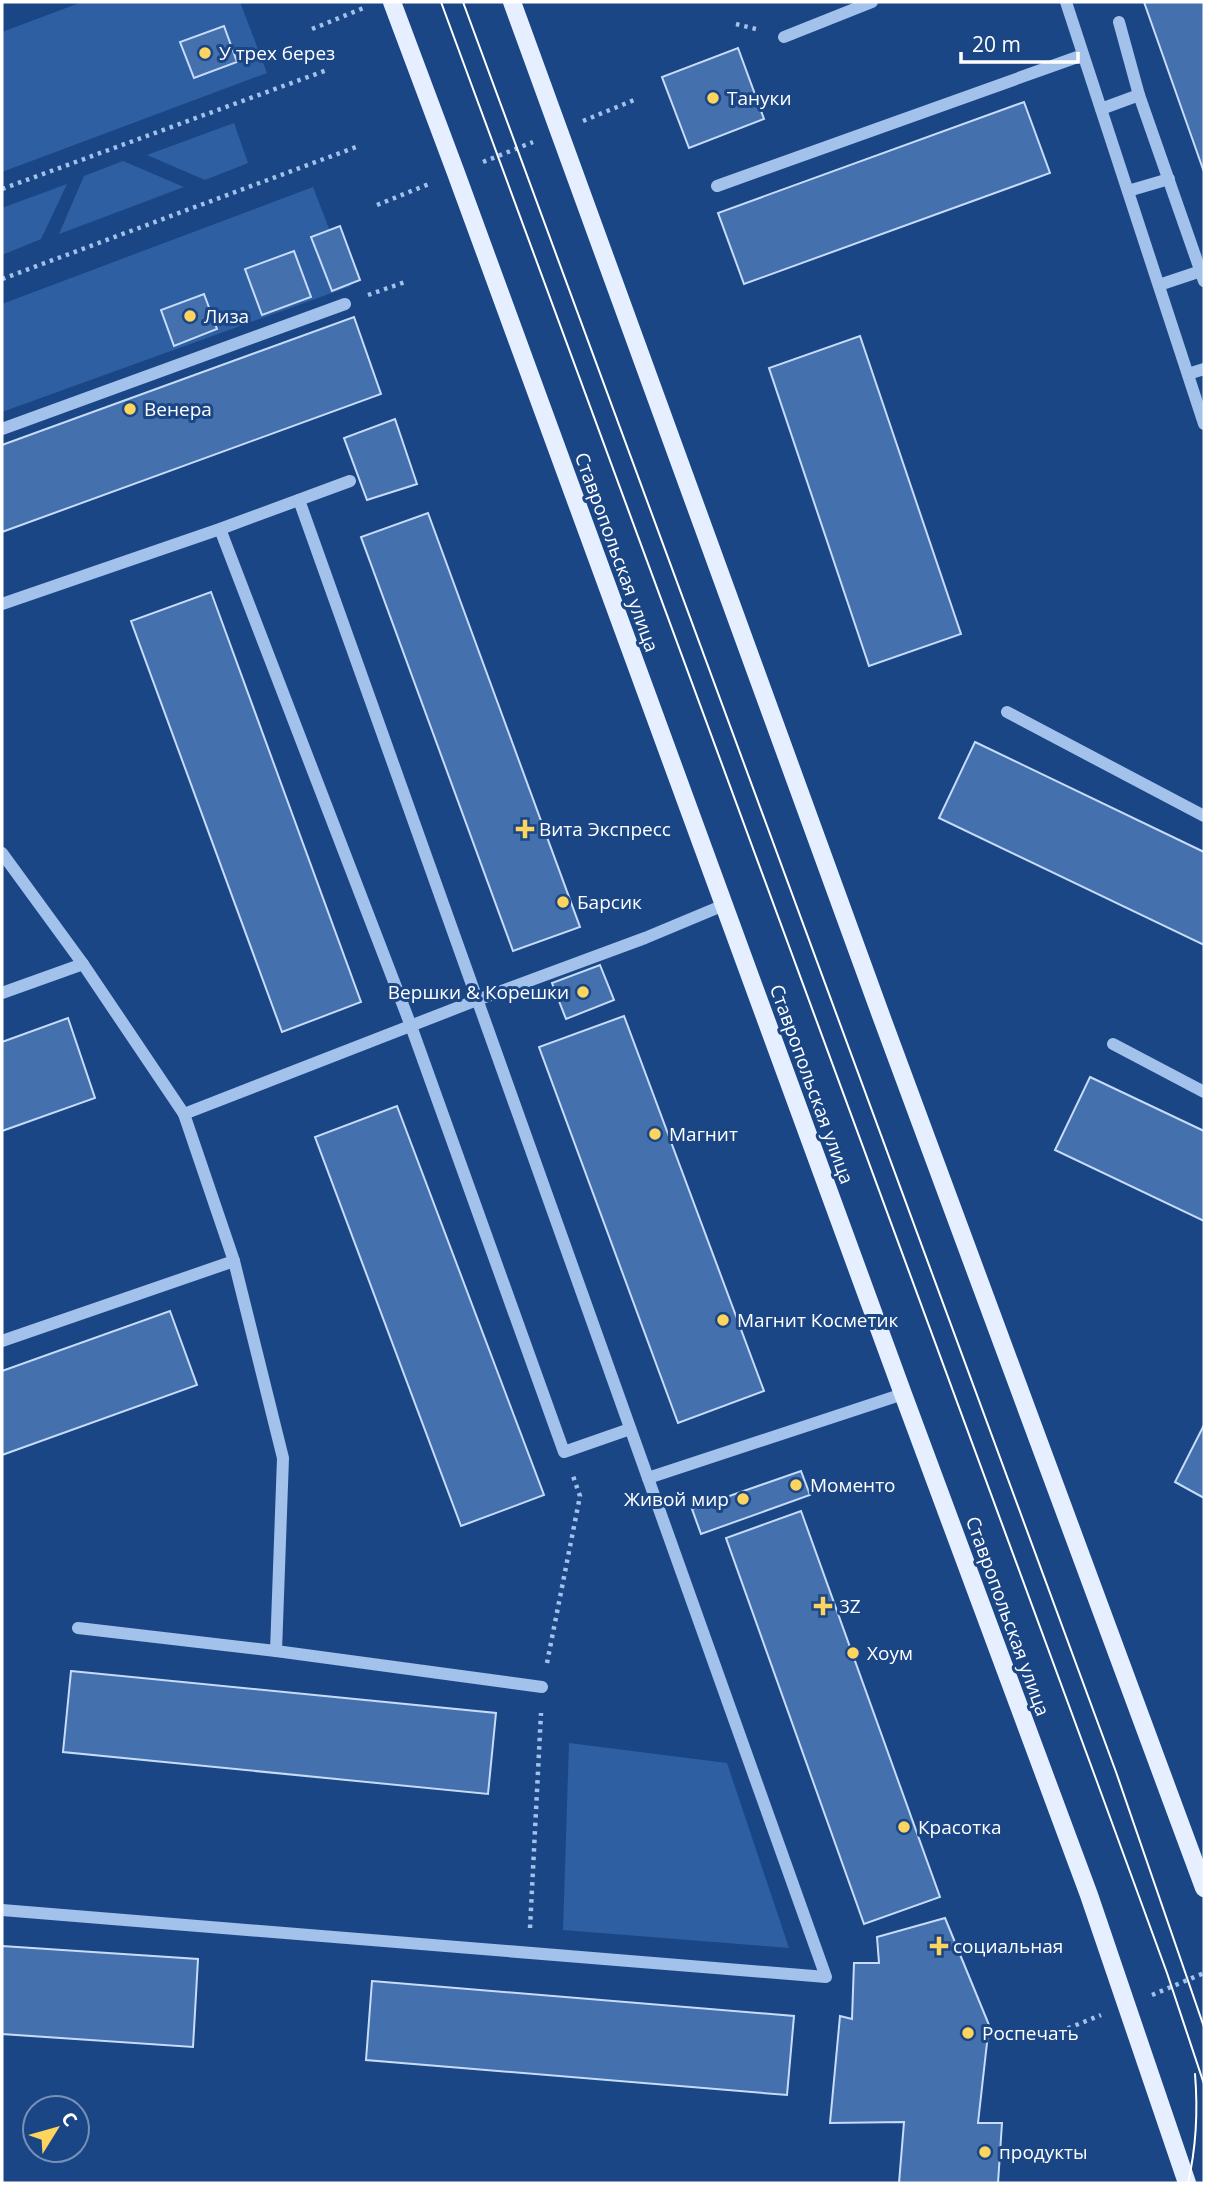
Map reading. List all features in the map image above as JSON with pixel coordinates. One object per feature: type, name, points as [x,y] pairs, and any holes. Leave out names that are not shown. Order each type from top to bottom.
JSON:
[{"type":"main road","name":"Ставропольская улица","points":[[392,2],[1089,1895],[1187,2183]]},
{"type":"main road","points":[[512,2],[887,1034],[1204,1888]]},
{"type":"lane","points":[[785,37],[872,2]]},
{"type":"lane","points":[[1066,2],[1204,424]]},
{"type":"lane","points":[[1119,22],[1139,95],[1203,276],[1159,285]]},
{"type":"lane","points":[[717,186],[1083,55]]},
{"type":"lane","points":[[1101,109],[1139,95]]},
{"type":"lane","points":[[1128,191],[1169,179]]},
{"type":"lane","points":[[2,429],[345,304]]},
{"type":"lane","points":[[1188,374],[1204,369]]},
{"type":"lane","points":[[2,604],[350,481]]},
{"type":"lane","points":[[2,1910],[826,1977],[299,500]]},
{"type":"lane","points":[[219,529],[411,1026],[564,1452],[630,1429]]},
{"type":"lane","points":[[1007,712],[1204,816]]},
{"type":"lane","points":[[2,853],[83,964],[184,1114],[234,1261],[283,1458],[276,1651]]},
{"type":"lane","points":[[184,1114],[645,938],[724,905]]},
{"type":"lane","points":[[2,993],[83,964]]},
{"type":"lane","points":[[1113,1044],[1204,1092]]},
{"type":"lane","points":[[2,1341],[234,1261]]},
{"type":"lane","points":[[648,1478],[903,1394]]},
{"type":"lane","points":[[78,1628],[276,1651],[542,1687]]},
{"type":"path","points":[[312,29],[368,6]]},
{"type":"path","points":[[2,189],[327,70]]},
{"type":"path","points":[[377,205],[634,100]]},
{"type":"path","points":[[2,279],[356,147]]},
{"type":"path","points":[[345,304],[405,282]]},
{"type":"path","points":[[529,1953],[542,1687],[580,1496],[564,1452]]},
{"type":"shaded area","points":[[82,2],[240,2],[267,73],[2,172],[2,32]]},
{"type":"shaded area","points":[[234,123],[248,163],[205,180],[147,155]]},
{"type":"shaded area","points":[[123,161],[184,187],[59,234],[84,176]]},
{"type":"shaded area","points":[[67,184],[41,239],[2,255],[2,208]]},
{"type":"shaded area","points":[[313,187],[351,286],[2,412],[2,304]]},
{"type":"shaded area","points":[[569,1743],[727,1763],[789,1948],[563,1930]]},
{"type":"building","points":[[1144,2],[1204,2],[1204,172]]},
{"type":"building","points":[[224,26],[237,62],[194,78],[180,42]]},
{"type":"building","name":"Тануки","points":[[738,48],[764,119],[689,148],[662,77]]},
{"type":"building","points":[[1024,102],[1050,173],[744,284],[718,213]]},
{"type":"building","points":[[340,226],[360,280],[332,291],[311,237]]},
{"type":"building","points":[[294,251],[311,297],[262,315],[245,269]]},
{"type":"building","points":[[204,294],[217,329],[174,346],[161,310]]},
{"type":"building","points":[[354,317],[381,394],[2,532],[2,445]]},
{"type":"building","points":[[860,336],[961,634],[869,666],[769,368]]},
{"type":"building","points":[[395,419],[417,484],[367,500],[344,438]]},
{"type":"building","points":[[428,513],[580,927],[513,951],[361,537]]},
{"type":"building","points":[[211,592],[361,1002],[282,1032],[131,621]]},
{"type":"building","points":[[975,742],[1204,852],[1204,945],[939,818]]},
{"type":"building","name":"Вершки & Корешки","points":[[600,965],[614,1000],[566,1019],[552,983]]},
{"type":"building","points":[[624,1016],[764,1391],[678,1423],[539,1047]]},
{"type":"building","points":[[68,1018],[95,1098],[2,1131],[2,1042]]},
{"type":"building","points":[[1090,1077],[1204,1131],[1204,1221],[1055,1150]]},
{"type":"building","points":[[397,1106],[544,1495],[461,1526],[315,1137]]},
{"type":"building","points":[[170,1311],[197,1385],[2,1455],[2,1371]]},
{"type":"building","points":[[1204,1425],[1204,1498],[1175,1482]]},
{"type":"building","points":[[801,1471],[810,1495],[701,1534],[692,1509]]},
{"type":"building","points":[[801,1511],[940,1897],[864,1924],[726,1538]]},
{"type":"building","points":[[71,1671],[496,1713],[488,1794],[63,1752]]},
{"type":"building","points":[[945,1918],[989,2025],[978,2123],[1002,2123],[998,2183],[899,2183],[904,2122],[830,2123],[840,2016],[852,2019],[854,1963],[879,1963],[877,1937]]},
{"type":"building","points":[[2,1946],[198,1959],[193,2047],[2,2034]]},
{"type":"building","points":[[372,1981],[794,2016],[787,2095],[366,2060]]},
{"type":"tram line","points":[[441,2],[1096,1779],[1167,1973],[1204,2084]]},
{"type":"tram line","points":[[463,2],[1116,1772],[1204,2027]]},
{"type":"tram line","points":[[1188,2183],[1196,2129],[1195,2074]]},
{"type":"place","name":"У трех берез","points":[[205,53]]},
{"type":"place","name":"Тануки","points":[[713,98]]},
{"type":"place","name":"Лиза","points":[[190,316]]},
{"type":"place","name":"Венера","points":[[130,409]]},
{"type":"place","name":"Вита Экспресс","points":[[525,829]]},
{"type":"place","name":"Барсик","points":[[563,902]]},
{"type":"place","name":"Вершки & Корешки","points":[[583,992]]},
{"type":"place","name":"Магнит","points":[[655,1134]]},
{"type":"place","name":"Магнит Косметик","points":[[723,1320]]},
{"type":"place","name":"Моменто","points":[[796,1485]]},
{"type":"place","name":"Живой мир","points":[[743,1499]]},
{"type":"place","name":"3Z","points":[[823,1606]]},
{"type":"place","name":"Хоум","points":[[853,1653]]},
{"type":"place","name":"Красотка","points":[[904,1827]]},
{"type":"place","name":"социальная","points":[[939,1946]]},
{"type":"place","name":"Роспечать","points":[[968,2033]]},
{"type":"place","name":"продукты","points":[[985,2152]]}]
